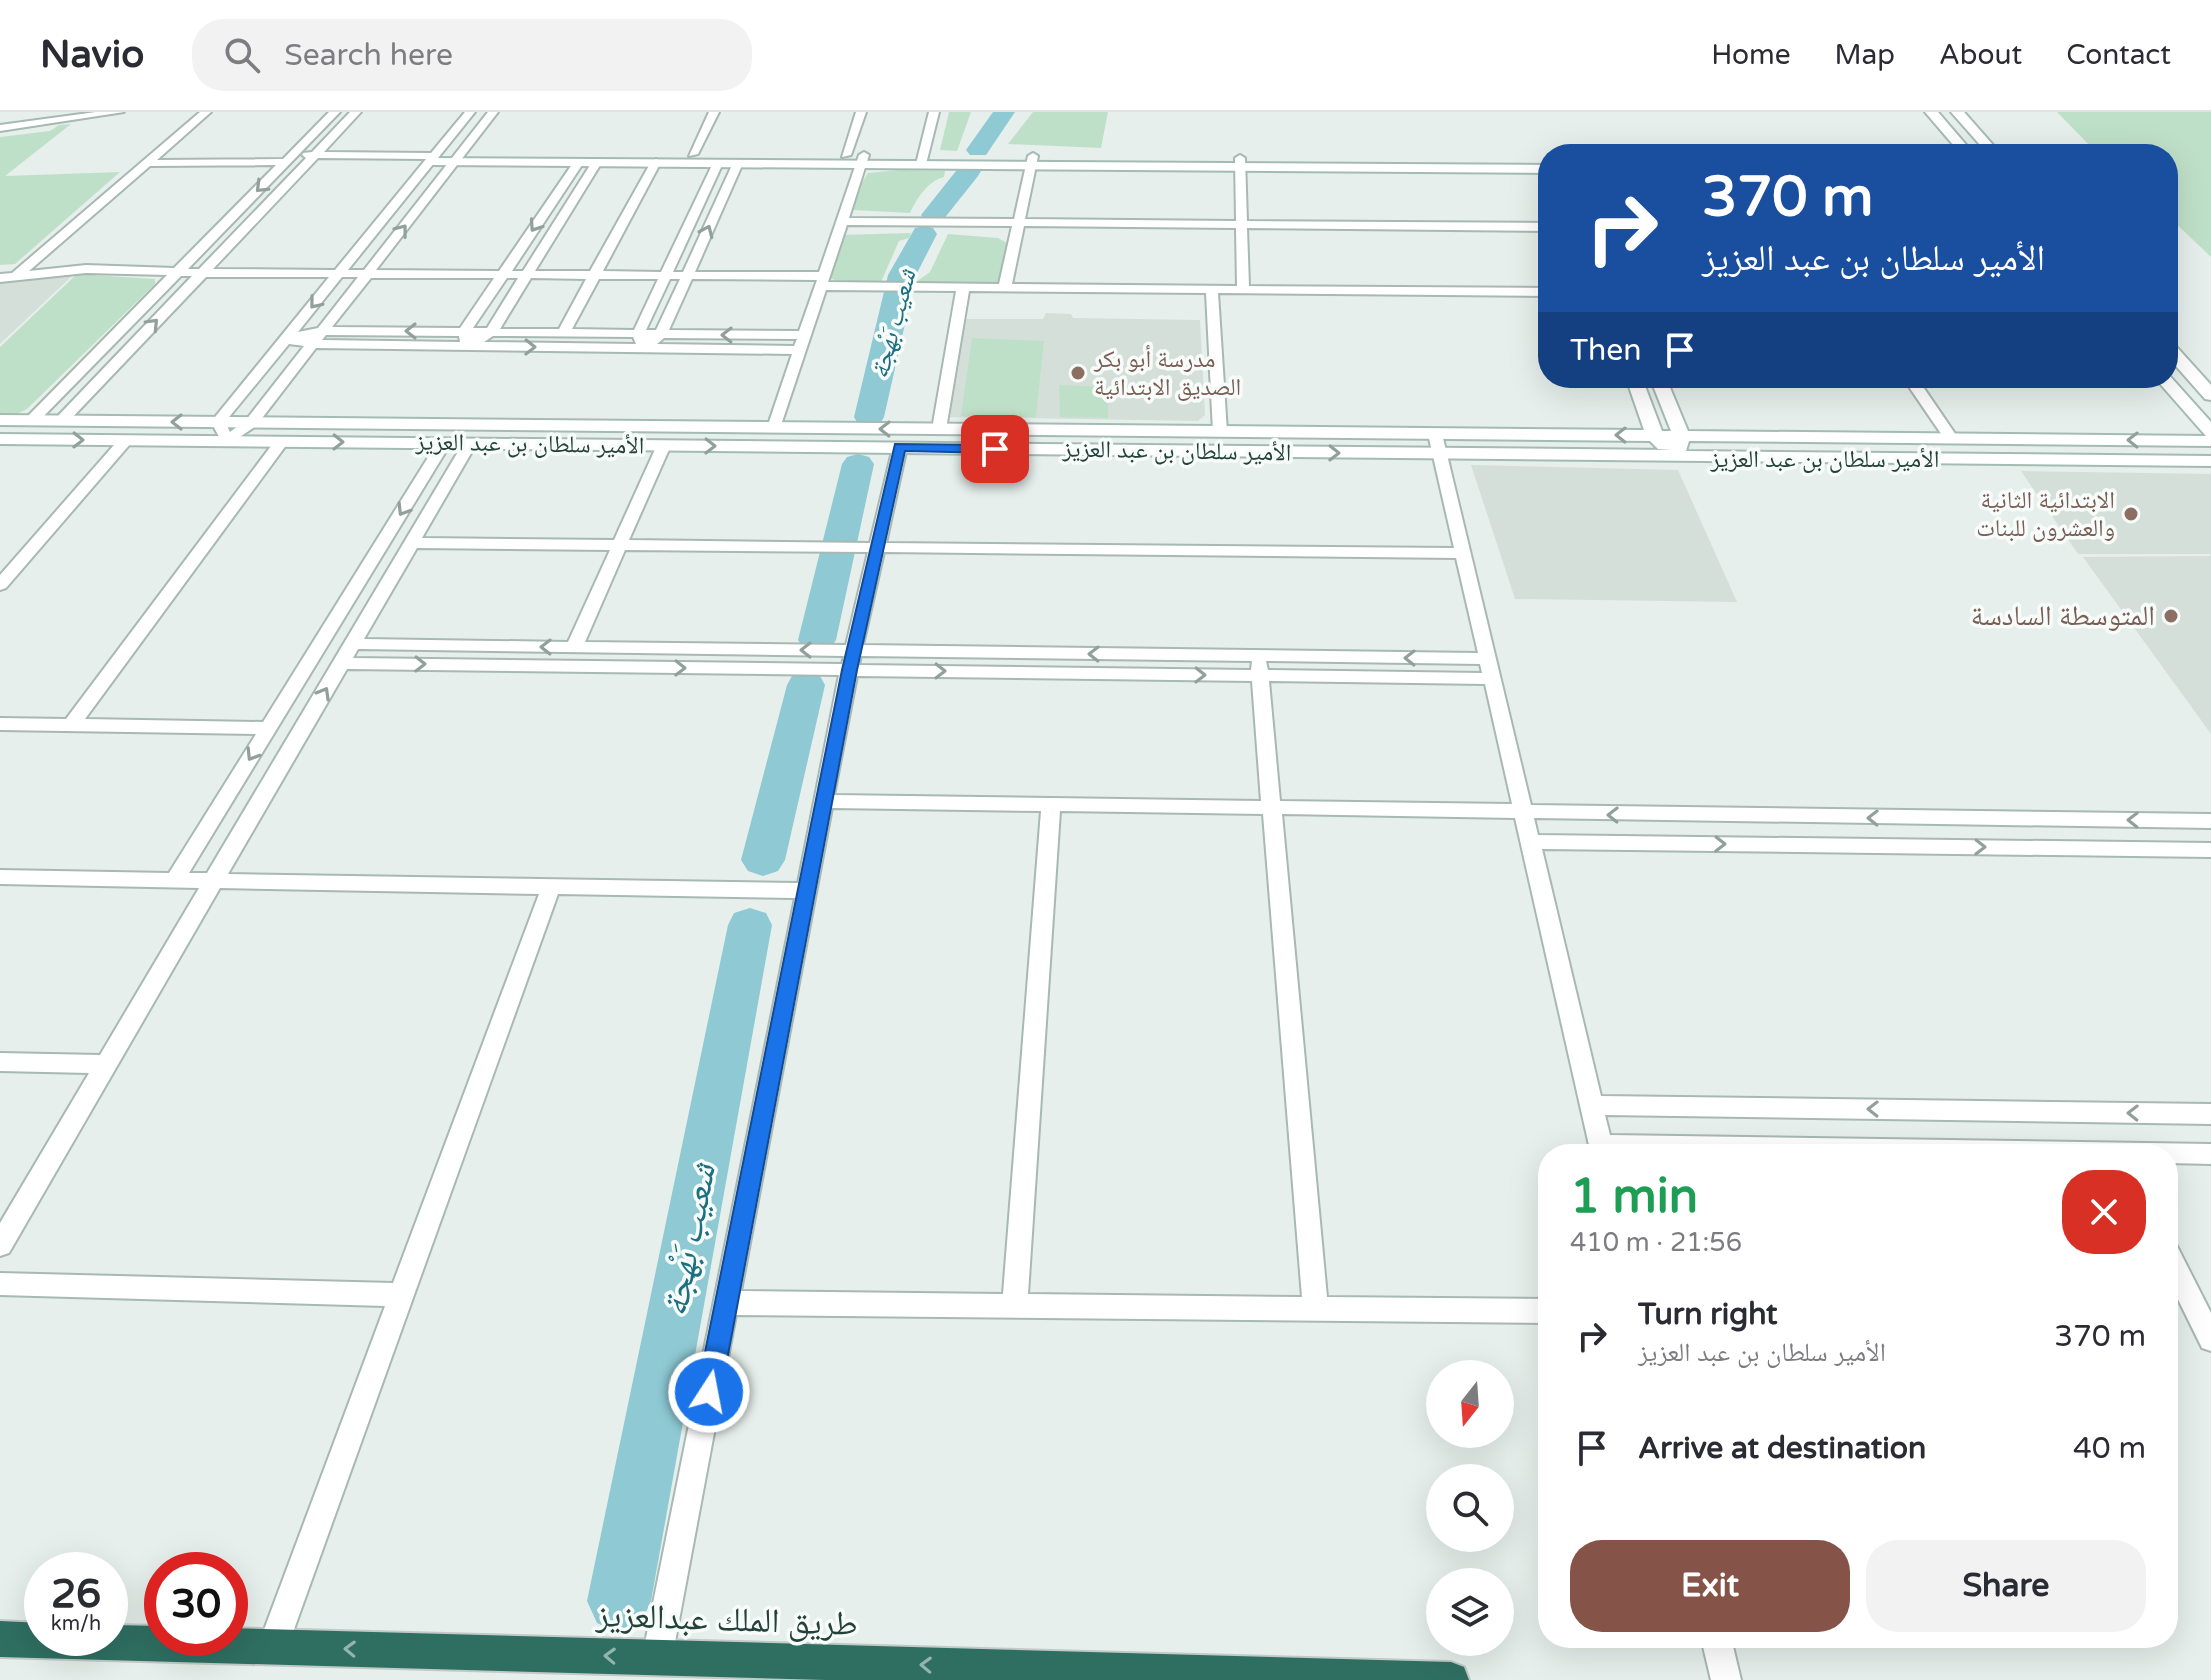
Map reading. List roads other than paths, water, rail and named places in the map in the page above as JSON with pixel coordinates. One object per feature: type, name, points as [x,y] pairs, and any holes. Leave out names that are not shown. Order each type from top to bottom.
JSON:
[{"type":"highway","name":"طريق الملك عبدالعزيز","points":[[0,1639],[1451,1680]]},
{"type":"street","points":[[0,122],[72,112]]},
{"type":"street","points":[[0,128],[119,112]]},
{"type":"street","points":[[15,277],[206,112]]},
{"type":"street","points":[[31,421],[335,112]]},
{"type":"street","points":[[61,421],[356,112]]},
{"type":"street","points":[[470,112],[218,422],[228,441],[251,423],[493,112]]},
{"type":"street","points":[[693,154],[714,112]]},
{"type":"street","points":[[846,155],[861,112]]},
{"type":"street","points":[[922,160],[934,112]]},
{"type":"street","points":[[1931,112],[1959,144]]},
{"type":"street","points":[[1957,112],[1986,144]]},
{"type":"street","points":[[147,163],[289,159],[315,155],[718,163],[863,160],[1538,160]]},
{"type":"street","points":[[458,157],[846,155],[863,160]]},
{"type":"street","points":[[774,428],[863,160]]},
{"type":"street","points":[[1005,287],[1032,161]]},
{"type":"street","points":[[464,332],[579,162]]},
{"type":"street","points":[[468,346],[491,332],[597,162]]},
{"type":"street","points":[[563,333],[656,162]]},
{"type":"street","points":[[1240,162],[1538,169]]},
{"type":"street","points":[[1240,162],[1243,289]]},
{"type":"street","points":[[638,334],[718,163]]},
{"type":"street","points":[[645,348],[661,334],[738,163]]},
{"type":"street","points":[[843,221],[1538,227]]},
{"type":"street","points":[[0,278],[86,269],[202,273],[688,274],[914,287],[1538,292]]},
{"type":"street","points":[[939,429],[963,287]]},
{"type":"street","points":[[1212,289],[1220,432]]},
{"type":"street","points":[[285,339],[323,331],[805,335]]},
{"type":"street","points":[[464,332],[468,346]]},
{"type":"street","points":[[638,334],[645,348]]},
{"type":"street","points":[[285,339],[312,344],[800,350]]},
{"type":"street","points":[[2178,358],[2211,395]]},
{"type":"street","points":[[1638,388],[1655,436],[1677,458]]},
{"type":"street","points":[[1662,388],[1682,436],[1677,458]]},
{"type":"street","points":[[1917,388],[1951,438]]},
{"type":"street","points":[[2172,388],[2211,432]]},
{"type":"street","name":"الأمير سلطان بن عبد العزيز","points":[[0,420],[2211,441]]},
{"type":"street","points":[[1435,434],[1601,1144]]},
{"type":"street","name":"الأمير سلطان بن عبد العزيز","points":[[0,439],[2211,461]]},
{"type":"street","points":[[0,585],[126,440]]},
{"type":"street","points":[[71,725],[282,441]]},
{"type":"street","points":[[175,880],[444,443]]},
{"type":"street","points":[[0,1245],[470,443]]},
{"type":"street","points":[[574,647],[664,445]]},
{"type":"street","points":[[657,1658],[852,660],[868,547],[900,447]]},
{"type":"street","points":[[412,543],[1463,553]]},
{"type":"street","points":[[353,644],[574,647],[852,660]]},
{"type":"street","points":[[1259,666],[1488,659]]},
{"type":"street","points":[[342,663],[852,660],[1259,666],[1492,679]]},
{"type":"street","points":[[1259,666],[1315,1308]]},
{"type":"street","points":[[0,724],[268,728]]},
{"type":"street","points":[[824,801],[1524,814],[2211,821]]},
{"type":"street","points":[[1015,1306],[1051,805]]},
{"type":"street","points":[[1530,842],[2211,850]]},
{"type":"street","points":[[0,877],[807,891]]},
{"type":"street","points":[[273,1646],[551,887]]},
{"type":"street","points":[[0,1062],[108,1064]]},
{"type":"street","points":[[1592,1105],[2211,1114]]},
{"type":"street","points":[[2178,1154],[2211,1154]]},
{"type":"street","points":[[2178,1274],[2211,1339]]},
{"type":"street","points":[[0,1284],[401,1295]]},
{"type":"street","points":[[726,1303],[1538,1311]]},
{"type":"street","points":[[1718,1648],[1726,1680]]},
{"type":"waterway","name":"شعيب بَهْجة","points":[[978,150],[1004,112]]},
{"type":"waterway","name":"شعيب بَهْجة","points":[[934,215],[969,171]]},
{"type":"waterway","name":"شعيب بَهْجة","points":[[869,417],[902,275],[924,234]]},
{"type":"waterway","name":"شعيب بَهْجة","points":[[817,640],[858,464]]},
{"type":"waterway","name":"شعيب بَهْجة","points":[[763,860],[806,685]]},
{"type":"waterway","name":"شعيب بَهْجة","points":[[619,1601],[750,925]]},
{"type":"place","name":"مدرسة أبو بكر الصديق الابتدائية","points":[[1078,373]]},
{"type":"place","name":"الابتدائية الثانية والعشرون للبنات","points":[[2131,514]]},
{"type":"place","name":"المتوسطة السادسة","points":[[2171,616]]}]
